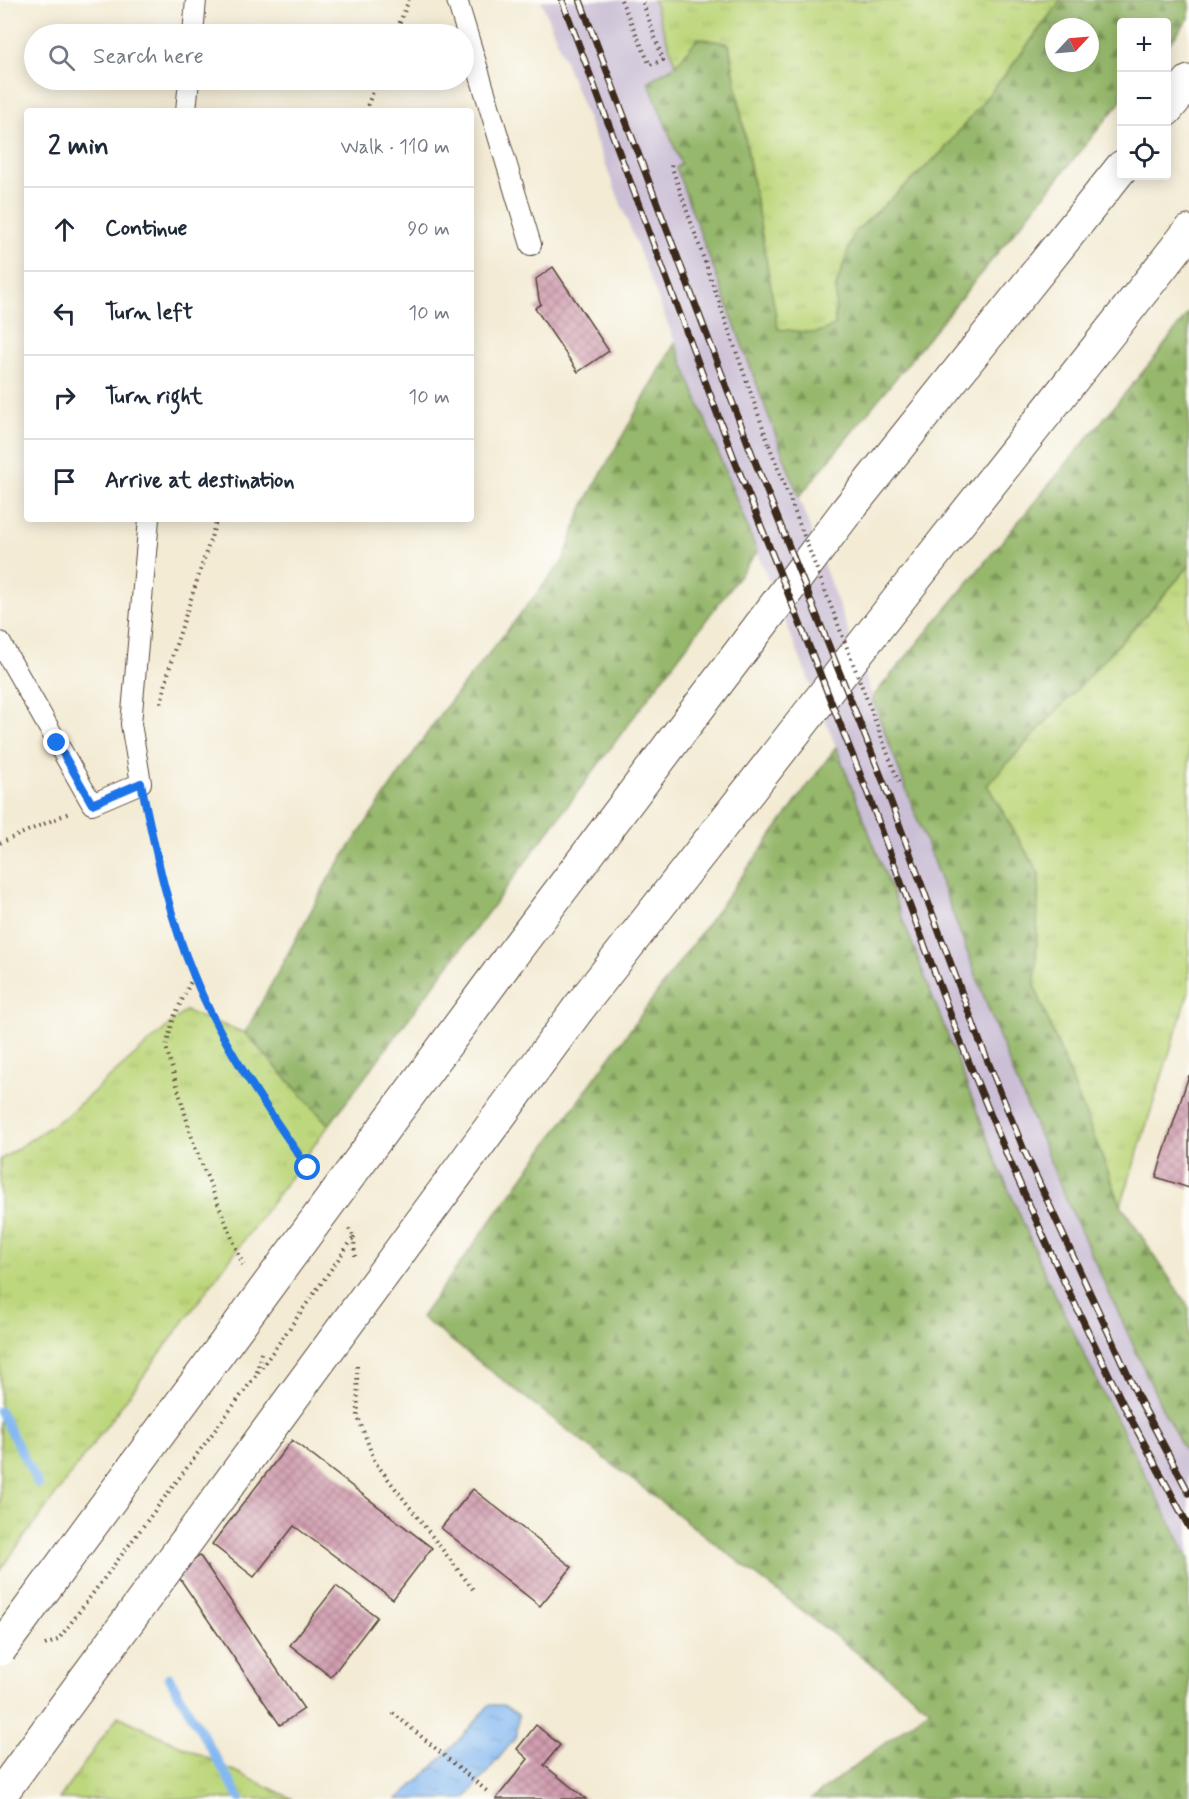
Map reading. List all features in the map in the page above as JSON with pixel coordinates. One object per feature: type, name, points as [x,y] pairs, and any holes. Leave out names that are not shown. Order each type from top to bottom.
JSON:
[{"type":"highway","points":[[1171,105],[1189,82]]},
{"type":"highway","points":[[0,1649],[508,960],[846,512],[1117,173]]},
{"type":"highway","points":[[0,1795],[578,1009],[909,585],[1189,232]]},
{"type":"lane","points":[[194,24],[196,0]]},
{"type":"lane","points":[[457,0],[464,24]]},
{"type":"lane","points":[[474,56],[531,245]]},
{"type":"lane","points":[[186,108],[188,90]]},
{"type":"lane","points":[[0,642],[92,804],[141,783],[131,724],[150,522]]},
{"type":"path","points":[[399,24],[409,0]]},
{"type":"path","points":[[621,0],[650,65],[663,60],[642,0]]},
{"type":"path","points":[[366,108],[374,90]]},
{"type":"path","points":[[670,165],[769,445],[899,783]]},
{"type":"path","points":[[160,708],[173,654],[216,522]]},
{"type":"path","points":[[141,783],[158,865],[194,976],[212,1015],[264,1105],[308,1168]]},
{"type":"path","points":[[0,843],[92,804]]},
{"type":"path","points":[[194,976],[174,1017],[166,1047],[194,1145],[244,1267]]},
{"type":"path","points":[[354,1238],[355,1262]]},
{"type":"path","points":[[257,1374],[263,1342]]},
{"type":"path","points":[[357,1357],[358,1417],[375,1462],[475,1592]]},
{"type":"path","points":[[393,1713],[488,1792]]},
{"type":"shaded area","points":[[541,0],[653,0],[676,65],[649,82],[681,165],[676,168],[1007,1058],[1065,1197],[1163,1410],[1189,1459],[1189,1559],[1111,1409],[1046,1276],[995,1158],[836,747],[757,552]]},
{"type":"green space","points":[[653,0],[1061,0],[1048,18],[1045,18],[1045,22],[1009,70],[942,152],[854,233],[836,287],[835,327],[815,334],[778,329],[729,44],[698,38],[676,65]]},
{"type":"green space","points":[[1061,0],[1189,0],[1189,18],[1171,41],[1171,18],[1117,18],[1117,106],[799,497],[676,168],[681,164],[648,81],[676,65],[698,38],[729,44],[778,329],[815,333],[835,326],[836,287],[854,233],[942,152],[1045,22],[1045,72],[1099,72],[1099,18],[1048,18]]},
{"type":"green space","points":[[1189,312],[1189,566],[987,785],[1039,874],[1035,987],[1121,1205],[1189,1308],[1189,1459],[1163,1410],[1065,1197],[1007,1058],[872,698],[1156,356]]},
{"type":"green space","points":[[675,343],[757,552],[329,1125],[245,1033],[330,876],[441,713],[563,561],[584,504]]},
{"type":"green space","points":[[1189,566],[1189,991],[1121,1205],[1035,987],[1039,874],[987,785]]},
{"type":"green space","points":[[836,747],[995,1158],[1046,1276],[1111,1409],[1189,1559],[1189,1799],[811,1799],[930,1709],[421,1317]]},
{"type":"green space","points":[[185,1011],[245,1033],[329,1125],[0,1570],[0,1160],[66,1116]]},
{"type":"green space","points":[[118,1716],[293,1799],[59,1799]]},
{"type":"water","points":[[489,1705],[503,1705],[518,1715],[517,1736],[465,1799],[397,1799],[446,1754]]},
{"type":"building","points":[[553,267],[609,351],[578,372],[535,308],[541,304],[536,279]]},
{"type":"building","points":[[1189,1075],[1189,1188],[1156,1177]]},
{"type":"building","points":[[292,1440],[432,1548],[393,1599],[294,1526],[254,1577],[212,1544]]},
{"type":"building","points":[[473,1489],[572,1567],[540,1606],[441,1528]]},
{"type":"building","points":[[200,1556],[304,1709],[280,1725],[176,1573]]},
{"type":"building","points":[[336,1586],[377,1617],[331,1677],[290,1645]]},
{"type":"building","points":[[536,1725],[560,1745],[544,1765],[586,1799],[496,1799],[528,1759],[517,1749]]},
{"type":"waterway","points":[[0,1411],[38,1484]]},
{"type":"waterway","points":[[169,1677],[240,1799]]},
{"type":"railway","points":[[562,0],[735,461],[868,794],[961,1043],[1007,1155],[1059,1271],[1124,1406],[1189,1527]]},
{"type":"railway","points":[[580,0],[752,454],[885,786],[978,1037],[1024,1150],[1138,1397],[1189,1493]]},
{"type":"route","points":[[57,743],[92,804],[141,783],[158,865],[194,976],[212,1015],[264,1105],[308,1168]]}]
